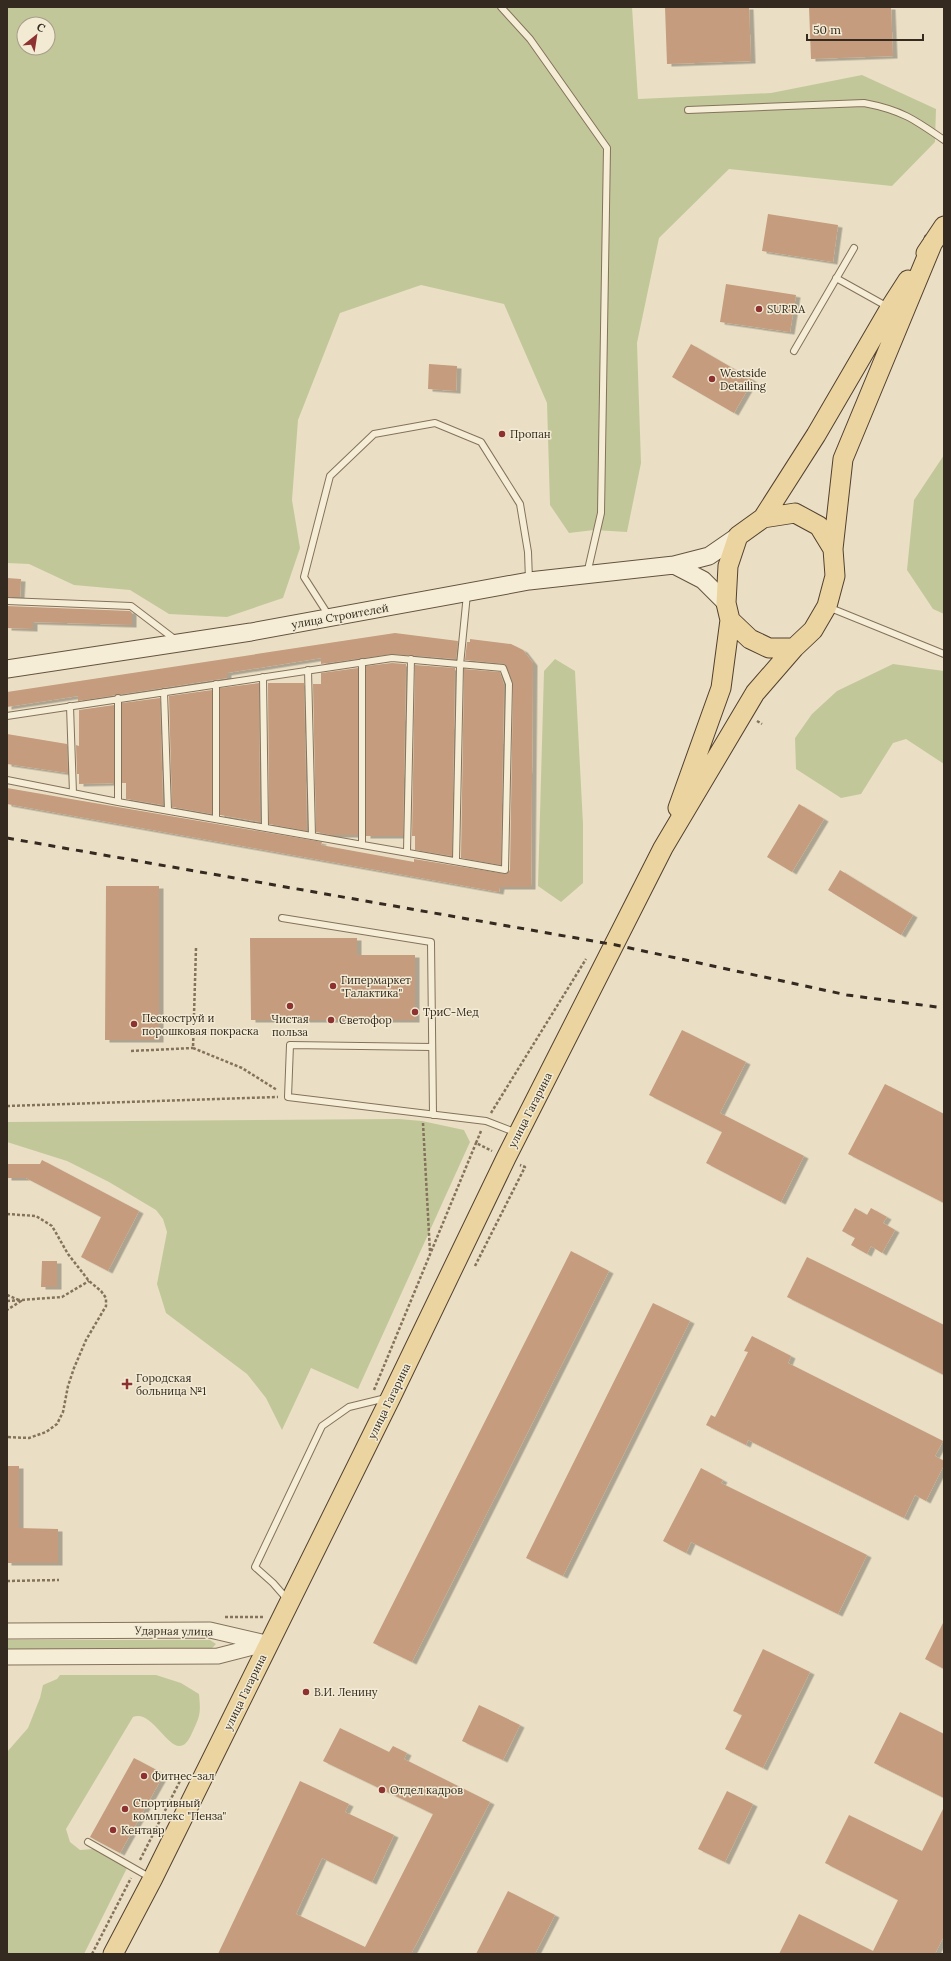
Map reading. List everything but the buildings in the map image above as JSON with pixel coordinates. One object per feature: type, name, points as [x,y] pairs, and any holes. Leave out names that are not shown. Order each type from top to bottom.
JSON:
[{"type":"main road","points":[[664,848],[720,688],[728,612],[728,566],[738,536],[763,518],[816,435],[890,308],[944,226]]},
{"type":"main road","points":[[664,848],[755,693],[794,648],[813,630],[826,606],[835,576],[833,549],[843,459],[933,242]]},
{"type":"main road","points":[[763,518],[795,513],[820,526],[833,549]]},
{"type":"main road","name":"улица Строителей","points":[[7,669],[180,643],[330,618],[529,582],[674,565],[709,556],[738,536]]},
{"type":"main road","points":[[674,565],[704,580],[750,639],[769,648],[794,648]]},
{"type":"main road","name":"улица Гагарина","points":[[113,1954],[153,1878],[260,1641],[290,1602],[518,1134],[664,848]]},
{"type":"street","name":"Ударная улица","points":[[7,1631],[210,1630],[260,1641]]},
{"type":"street","points":[[230,1634],[233,1651]]},
{"type":"street","points":[[7,1657],[218,1656],[260,1641]]},
{"type":"lane","points":[[501,7],[530,39],[608,148],[601,513],[586,575]]},
{"type":"lane","points":[[688,110],[864,103],[890,108],[912,118],[944,140]]},
{"type":"lane","points":[[794,351],[854,248]]},
{"type":"lane","points":[[836,278],[890,308]]},
{"type":"lane","points":[[330,618],[304,577],[330,476],[374,434],[435,423],[481,442],[520,504],[528,552],[529,582]]},
{"type":"lane","points":[[456,861],[460,665],[467,593]]},
{"type":"lane","points":[[7,601],[131,606],[180,643]]},
{"type":"lane","points":[[826,606],[944,654]]},
{"type":"lane","points":[[7,716],[118,698],[392,658],[503,668],[509,684],[505,870],[118,802],[7,780]]},
{"type":"lane","points":[[407,852],[411,659]]},
{"type":"lane","points":[[362,662],[362,844]]},
{"type":"lane","points":[[308,670],[312,836]]},
{"type":"lane","points":[[263,677],[265,827]]},
{"type":"lane","points":[[216,684],[216,819]]},
{"type":"lane","points":[[164,692],[168,810]]},
{"type":"lane","points":[[118,698],[118,802]]},
{"type":"lane","points":[[70,706],[74,793]]},
{"type":"lane","points":[[282,918],[431,942],[433,1115]]},
{"type":"lane","points":[[432,1048],[290,1045],[288,1097],[486,1121],[518,1134]]},
{"type":"lane","points":[[290,1602],[273,1583],[255,1567],[322,1426],[349,1407],[391,1397]]},
{"type":"lane","points":[[88,1842],[153,1878]]},
{"type":"path","points":[[193,1048],[196,948]]},
{"type":"path","points":[[131,1051],[193,1048],[242,1068],[288,1097]]},
{"type":"path","points":[[7,1106],[288,1097]]},
{"type":"path","points":[[422,1114],[430,1255]]},
{"type":"path","points":[[368,1403],[476,1143]]},
{"type":"path","points":[[7,1214],[36,1216],[52,1226],[68,1254],[89,1281],[101,1291],[106,1298],[106,1306],[86,1340],[74,1368],[68,1386],[63,1412],[57,1424],[46,1432],[29,1438],[7,1437]]},
{"type":"path","points":[[7,1301],[62,1297],[89,1281]]},
{"type":"path","points":[[7,1295],[21,1301]]},
{"type":"path","points":[[7,1310],[21,1301]]},
{"type":"path","points":[[7,1581],[58,1580]]},
{"type":"path","points":[[260,1641],[265,1613]]},
{"type":"path","points":[[92,1954],[185,1771]]},
{"type":"green space","points":[[7,7],[632,7],[638,99],[771,93],[862,75],[936,109],[935,142],[892,186],[729,169],[659,238],[637,343],[641,463],[627,532],[594,530],[569,533],[550,505],[547,403],[504,304],[421,285],[340,313],[298,420],[292,500],[300,548],[283,598],[227,617],[169,614],[130,590],[74,585],[29,564],[7,563]]},
{"type":"green space","points":[[944,455],[944,614],[933,609],[907,570],[914,500]]},
{"type":"green space","points":[[555,659],[575,671],[583,824],[583,883],[561,902],[538,886],[544,671]]},
{"type":"green space","points":[[893,664],[944,671],[944,764],[906,739],[893,743],[861,794],[841,798],[796,769],[795,738],[812,714],[837,691]]},
{"type":"green space","points":[[399,1119],[422,1121],[464,1130],[470,1142],[358,1389],[311,1368],[282,1430],[266,1398],[247,1374],[166,1313],[157,1284],[167,1232],[163,1219],[156,1210],[109,1182],[67,1161],[7,1142],[7,1122]]},
{"type":"green space","points":[[7,1640],[210,1640],[216,1644],[211,1649],[7,1650]]},
{"type":"green space","points":[[60,1675],[156,1675],[181,1683],[199,1694],[199,1715],[197,1723],[186,1743],[179,1746],[172,1743],[150,1721],[141,1716],[133,1717],[66,1829],[70,1842],[80,1850],[93,1849],[127,1868],[84,1954],[7,1954],[7,1752],[28,1728],[40,1698],[43,1685],[57,1679]]},
{"type":"railway","points":[[7,838],[616,945],[847,995],[944,1008]]},
{"type":"place","name":"SUR'RA","points":[[759,309]]},
{"type":"place","name":"Westside Detailing","points":[[712,379]]},
{"type":"place","name":"Пропан","points":[[502,434]]},
{"type":"place","name":"Гипермаркет \"Галактика\"","points":[[333,986]]},
{"type":"place","name":"Чистая польза","points":[[290,1006]]},
{"type":"place","name":"ТриС-Мед","points":[[415,1012]]},
{"type":"place","name":"Светофор","points":[[331,1020]]},
{"type":"place","name":"Пескоструй и порошковая покраска","points":[[134,1024]]},
{"type":"place","name":"Городская больница №1","points":[[127,1384]]},
{"type":"place","name":"В.И. Ленину","points":[[306,1692]]},
{"type":"place","name":"Фитнес-зал","points":[[144,1776]]},
{"type":"place","name":"Отдел кадров","points":[[382,1790]]},
{"type":"place","name":"Спортивный комплекс \"Пенза\"","points":[[125,1809]]},
{"type":"place","name":"Кентавр","points":[[113,1830]]}]
